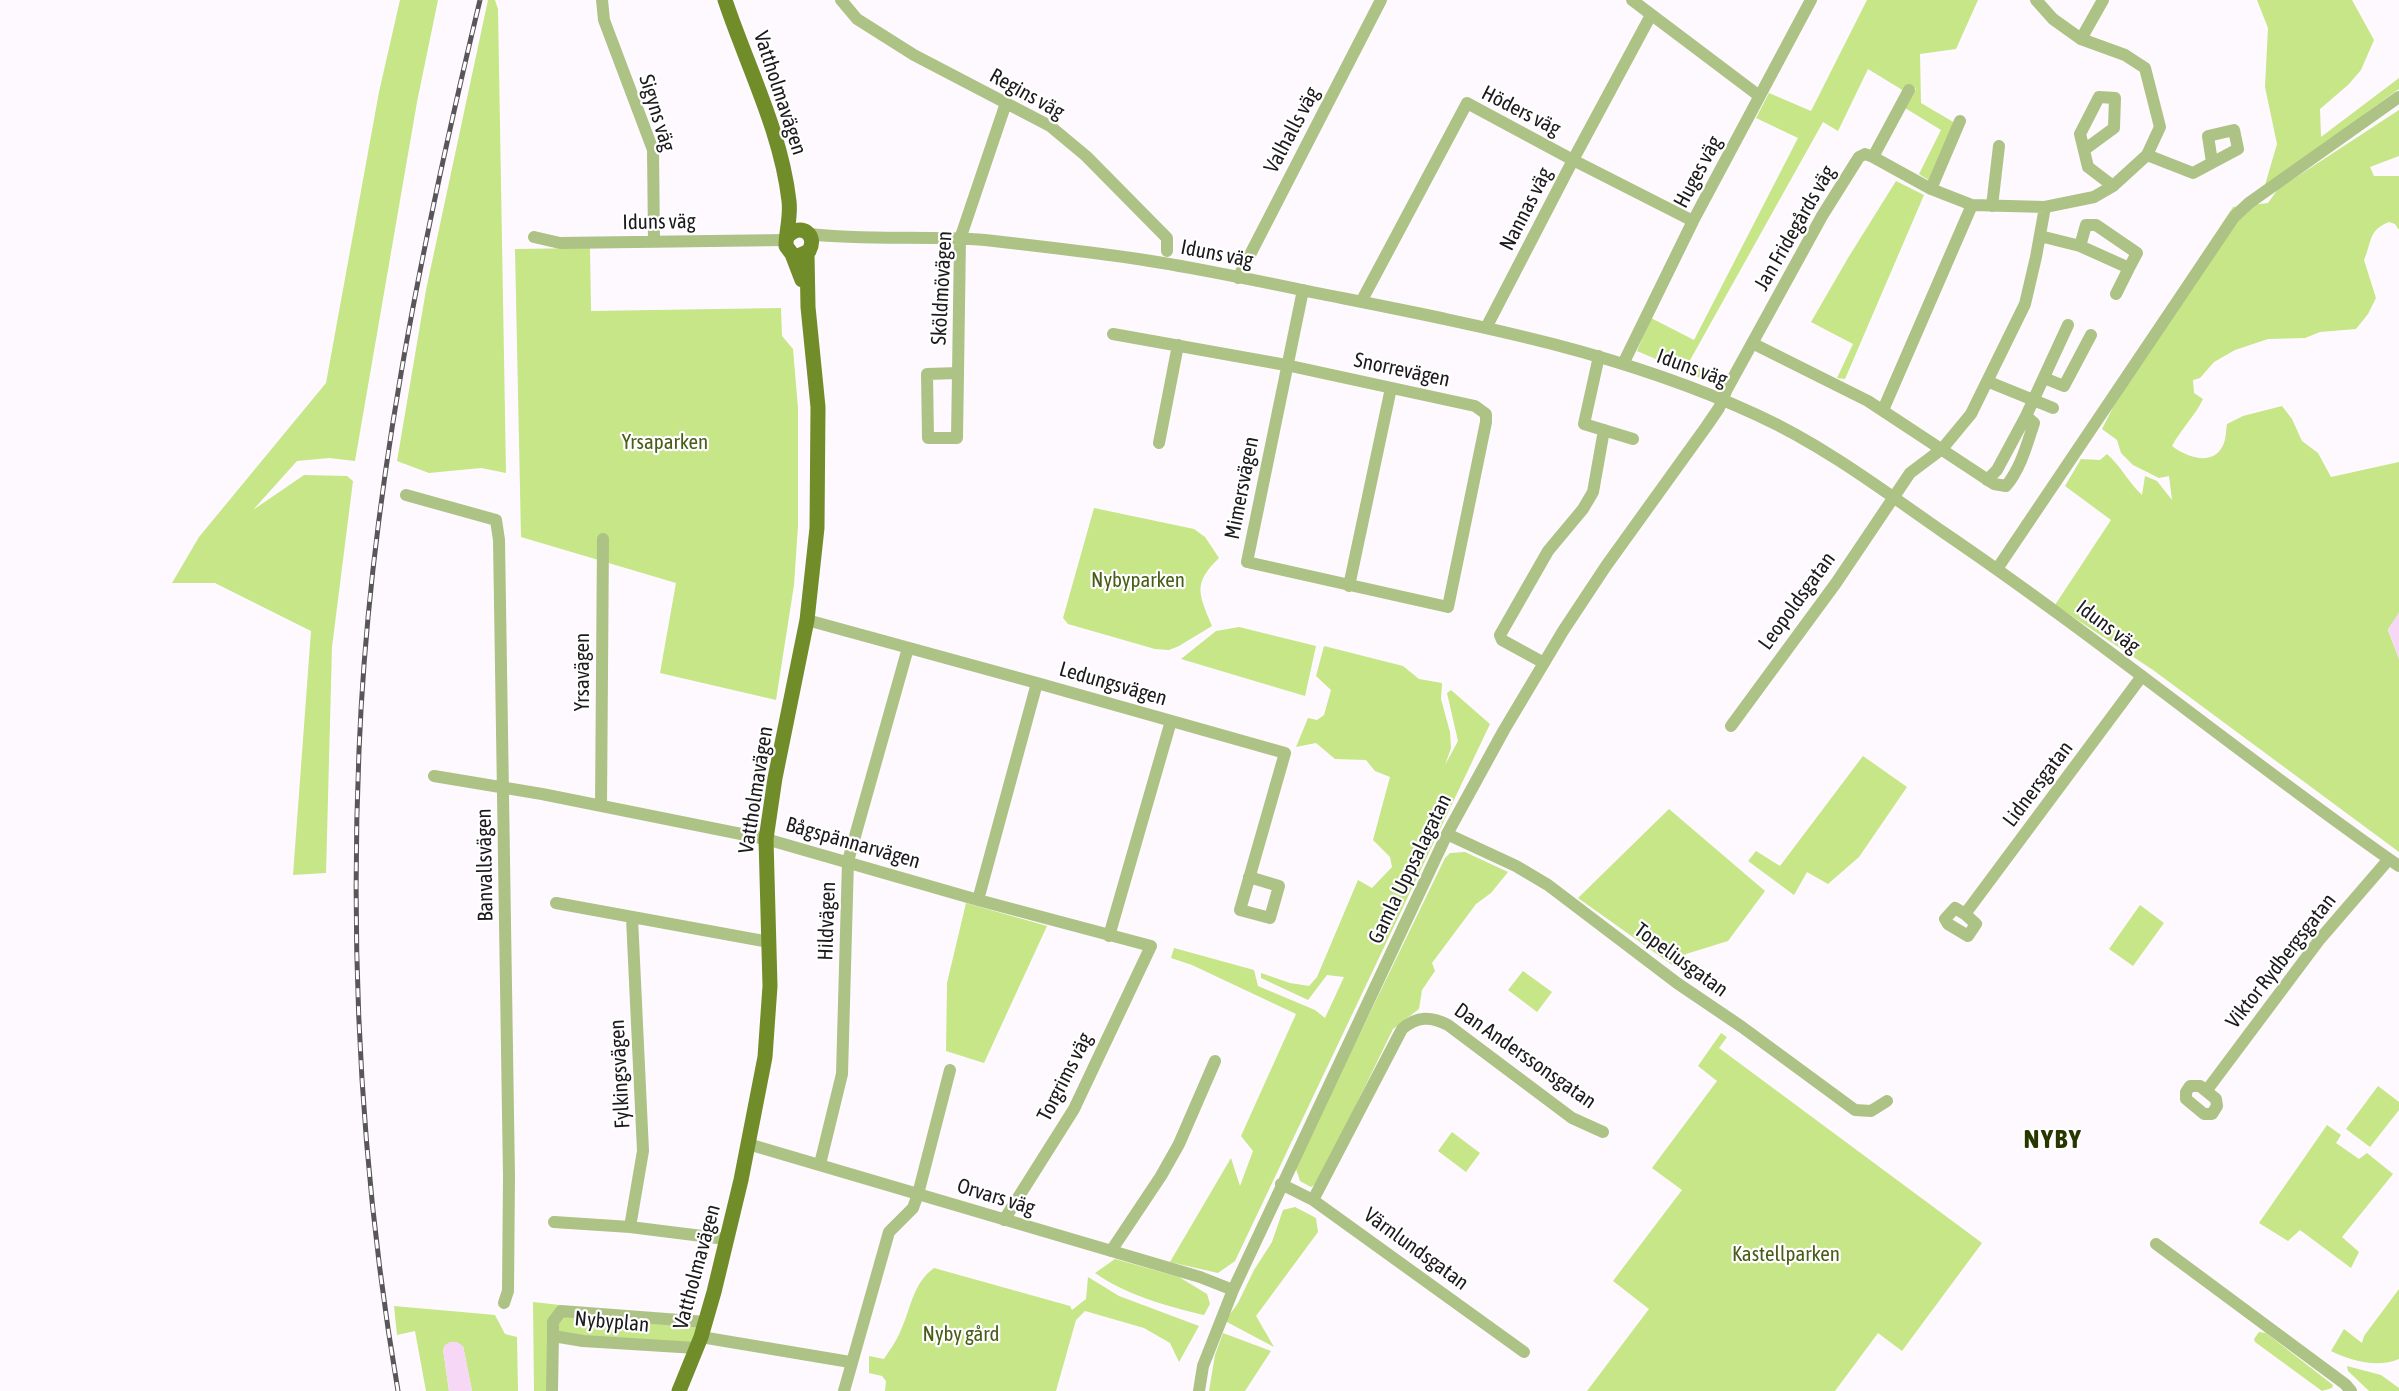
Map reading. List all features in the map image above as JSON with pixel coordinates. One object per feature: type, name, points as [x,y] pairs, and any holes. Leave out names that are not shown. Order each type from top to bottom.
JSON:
[{"type":"main road","name":"Vattholmavägen","points":[[679,1391],[706,1322],[748,1144],[765,1057],[770,986],[766,839],[775,778],[807,620],[817,528],[818,406],[800,242],[765,104],[726,0]]},
{"type":"street","name":"Sigyns väg","points":[[602,0],[604,20],[653,150],[654,241]]},
{"type":"street","name":"Regins väg","points":[[841,0],[857,19],[910,53],[1050,126],[1086,156],[1167,238],[1167,251]]},
{"type":"street","name":"Valhalls väg","points":[[1238,278],[1381,0]]},
{"type":"street","points":[[1632,0],[1758,95]]},
{"type":"street","name":"Huges väg","points":[[1623,363],[1758,95],[1811,0]]},
{"type":"street","points":[[1909,90],[1873,158],[1931,189],[1972,205],[2045,207],[2094,197],[2113,186],[2147,155],[2160,127],[2145,68],[2125,55],[2081,39],[2053,19],[2036,0]]},
{"type":"street","points":[[2081,39],[2103,0]]},
{"type":"street","name":"Nannas väg","points":[[1487,327],[1651,15]]},
{"type":"street","points":[[1997,569],[2234,217],[2280,180],[2399,97]]},
{"type":"street","name":"Höders väg","points":[[1360,302],[1467,103],[1693,221]]},
{"type":"street","name":"Sköldmövägen","points":[[958,373],[927,374],[928,438],[957,438],[958,373],[960,238],[1006,104]]},
{"type":"street","points":[[1931,189],[1960,121]]},
{"type":"street","points":[[1992,206],[1999,146]]},
{"type":"street","points":[[2084,150],[2088,167],[2113,186]]},
{"type":"street","name":"Jan Fridegårds väg","points":[[1722,400],[1822,216],[1859,157],[1865,154],[1873,158]]},
{"type":"street","points":[[2147,155],[2193,173],[2212,162]]},
{"type":"street","points":[[1883,410],[1972,205]]},
{"type":"street","name":"Leopoldsgatan","points":[[1731,726],[1836,583],[1910,473],[1942,449],[1971,414],[1989,382],[2025,304],[2045,207]]},
{"type":"street","points":[[2079,246],[2086,225],[2096,225],[2137,253],[2116,294]]},
{"type":"street","points":[[2040,236],[2079,246],[2130,268]]},
{"type":"street","name":"Iduns väg","points":[[534,237],[560,243],[800,242],[840,238],[960,238],[1119,256],[1487,327],[1623,363],[1761,417],[1892,498],[1997,569],[2394,862]]},
{"type":"street","name":"Mimersvägen","points":[[1303,290],[1247,562],[1448,607]]},
{"type":"street","points":[[1987,480],[1997,470],[2026,416],[2068,325]]},
{"type":"street","name":"Snorrevägen","points":[[1113,334],[1286,365],[1475,406],[1486,414],[1448,607]]},
{"type":"street","points":[[2044,378],[2064,386],[2091,335]]},
{"type":"street","points":[[1752,344],[1846,388],[1994,484],[2006,486],[2013,478],[2034,423],[2026,416]]},
{"type":"street","points":[[1159,443],[1178,345]]},
{"type":"street","points":[[1599,356],[1584,424],[1633,439]]},
{"type":"street","points":[[1989,382],[2053,408]]},
{"type":"street","points":[[1349,586],[1391,388]]},
{"type":"street","name":"Gamla Uppsalagatan","points":[[1199,1391],[1203,1366],[1233,1290],[1447,834],[1544,663],[1606,566],[1672,477],[1722,400]]},
{"type":"street","points":[[1544,663],[1502,640],[1500,635],[1548,551],[1583,509],[1593,492],[1604,430]]},
{"type":"street","name":"Banvallsvägen","points":[[406,495],[494,514],[499,540],[509,1176],[508,1291],[504,1303]]},
{"type":"street","name":"Yrsavägen","points":[[601,806],[603,539]]},
{"type":"street","name":"Ledungsvägen","points":[[807,620],[1285,753],[1250,877]]},
{"type":"street","name":"Hildvägen","points":[[820,1164],[842,1074],[848,861],[908,648]]},
{"type":"street","name":"Lidnersgatan","points":[[1965,914],[2142,676]]},
{"type":"street","points":[[978,900],[1037,683]]},
{"type":"street","points":[[1109,936],[1171,721]]},
{"type":"street","name":"Bågspännarvägen","points":[[434,776],[766,839],[978,900],[1150,946]]},
{"type":"street","name":"Topeliusgatan","points":[[1447,834],[1516,866],[1548,885],[1677,983],[1856,1110],[1870,1111],[1887,1101]]},
{"type":"street","name":"Viktor Rydbergsgatan","points":[[2207,1090],[2320,939],[2394,862]]},
{"type":"street","points":[[556,903],[769,942]]},
{"type":"street","name":"Fylkingsvägen","points":[[630,1227],[643,1151],[632,918]]},
{"type":"street","name":"Torgrims väg","points":[[1004,1220],[1074,1109],[1150,946]]},
{"type":"street","name":"Dan Anderssonsgatan","points":[[1313,1200],[1402,1029],[1411,1022],[1424,1017],[1436,1019],[1448,1025],[1572,1118],[1603,1132]]},
{"type":"street","points":[[1111,1251],[1161,1176],[1179,1144],[1215,1061]]},
{"type":"street","points":[[844,1391],[850,1362],[889,1232],[913,1208],[918,1194],[950,1070]]},
{"type":"street","name":"Orvars väg","points":[[748,1144],[1200,1277],[1233,1290]]},
{"type":"street","name":"Värnlundsgatan","points":[[1281,1184],[1313,1200],[1524,1352]]},
{"type":"street","points":[[554,1222],[630,1227],[726,1239]]},
{"type":"street","points":[[2156,1244],[2263,1321],[2351,1391]]},
{"type":"street","name":"Nybyplan","points":[[706,1322],[561,1311],[553,1322],[553,1336],[583,1341],[699,1343],[850,1362]]},
{"type":"street","points":[[552,1391],[553,1336]]},
{"type":"green space","points":[[400,0],[438,0],[417,102],[355,461],[329,458],[297,461],[253,510],[304,475],[347,476],[353,481],[332,647],[326,873],[293,875],[311,631],[215,583],[172,583],[199,537],[326,383],[379,92]]},
{"type":"green space","points":[[488,0],[495,0],[498,9],[506,473],[481,468],[429,473],[397,461],[426,290]]},
{"type":"green space","points":[[1867,0],[1978,0],[1956,49],[1920,54],[1921,103],[1955,123],[1930,181],[1919,174],[1941,130],[1905,108],[1916,89],[1910,84],[1904,91],[1868,69],[1838,131],[1823,122],[1689,362],[1722,381],[1719,386],[1637,351],[1651,318],[1694,340],[1798,138],[1756,118],[1769,93],[1811,111]]},
{"type":"green space","points":[[2257,0],[2352,0],[2374,40],[2361,70],[2348,85],[2320,109],[2321,137],[2399,78],[2399,89],[2265,185],[2277,144],[2265,87],[2268,28]]},
{"type":"green space","points":[[2399,110],[2399,156],[2370,167],[2374,176],[2399,176],[2399,230],[2395,224],[2389,222],[2377,229],[2372,237],[2364,260],[2376,298],[2368,314],[2356,329],[2320,332],[2305,338],[2268,339],[2235,350],[2214,362],[2200,378],[2193,380],[2194,393],[2203,399],[2172,446],[2185,454],[2200,458],[2214,456],[2224,443],[2227,424],[2243,416],[2282,406],[2292,419],[2302,441],[2318,453],[2331,477],[2399,462],[2399,613],[2388,630],[2399,659],[2399,852],[2153,670],[2055,605],[2111,520],[2065,486],[2081,459],[2100,460],[2107,454],[2142,495],[2145,476],[2157,481],[2172,500],[2169,476],[2159,478],[2133,465],[2121,453],[2117,440],[2102,429],[2155,325],[2233,207],[2268,203],[2278,189]]},
{"type":"green space","points":[[1896,181],[1924,195],[1845,379],[1837,378],[1853,344],[1811,322]]},
{"type":"green space","name":"Yrsaparken","points":[[590,248],[591,311],[781,308],[782,336],[793,349],[798,408],[798,526],[794,585],[776,700],[660,673],[676,583],[521,537],[515,249]]},
{"type":"green space","name":"Nybyparken","points":[[1094,508],[1194,529],[1205,537],[1219,558],[1205,575],[1200,590],[1212,626],[1169,650],[1155,649],[1068,624],[1063,618]]},
{"type":"green space","points":[[1239,627],[1316,646],[1305,696],[1181,659],[1216,631]]},
{"type":"green space","points":[[1324,646],[1403,666],[1419,679],[1442,683],[1441,699],[1450,732],[1451,748],[1445,765],[1458,741],[1447,693],[1451,690],[1490,724],[1235,1261],[1218,1273],[1170,1262],[1231,1158],[1240,1186],[1253,1151],[1241,1136],[1296,1014],[1192,965],[1171,958],[1174,948],[1254,970],[1258,986],[1315,1010],[1325,1018],[1344,977],[1327,975],[1308,1000],[1261,978],[1261,973],[1290,983],[1309,986],[1317,977],[1358,880],[1372,888],[1392,867],[1390,857],[1373,840],[1390,777],[1375,771],[1366,760],[1335,759],[1316,743],[1296,747],[1308,718],[1317,720],[1324,715],[1331,690],[1316,676]]},
{"type":"green space","points":[[1863,756],[1907,787],[1859,857],[1828,884],[1807,872],[1794,895],[1748,861],[1756,851],[1780,866]]},
{"type":"green space","points":[[1669,809],[1765,891],[1728,941],[1686,954],[1675,967],[1578,898]]},
{"type":"green space","points":[[1465,852],[1508,872],[1491,893],[1476,904],[1432,963],[1435,971],[1422,990],[1419,1009],[1393,1029],[1318,1183],[1311,1187],[1300,1181],[1296,1169],[1301,1155],[1445,858],[1450,853]]},
{"type":"green space","points":[[966,903],[1047,926],[984,1063],[946,1051],[947,983]]},
{"type":"green space","points":[[2140,905],[2164,923],[2133,966],[2109,949]]},
{"type":"green space","points":[[1523,971],[1552,992],[1537,1012],[1508,990]]},
{"type":"green space","name":"Kastellparken","points":[[1721,1033],[1727,1037],[1719,1048],[1982,1243],[1902,1351],[1878,1333],[1835,1391],[1587,1391],[1649,1309],[1613,1281],[1682,1190],[1652,1168],[1717,1081],[1698,1066]]},
{"type":"green space","points":[[2378,1086],[2399,1102],[2399,1110],[2370,1147],[2346,1129]]},
{"type":"green space","points":[[2327,1125],[2341,1135],[2336,1143],[2359,1159],[2367,1153],[2393,1174],[2342,1237],[2359,1252],[2351,1268],[2300,1230],[2288,1241],[2259,1223]]},
{"type":"green space","points":[[1452,1132],[1480,1153],[1466,1172],[1438,1151]]},
{"type":"green space","points":[[1295,1207],[1316,1218],[1318,1232],[1256,1316],[1274,1347],[1225,1321],[1238,1303],[1254,1270],[1272,1242],[1283,1210]]},
{"type":"green space","points":[[1115,1259],[1179,1277],[1207,1294],[1210,1304],[1204,1315],[1162,1304],[1133,1293],[1095,1273]]},
{"type":"green space","name":"Nyby gård","points":[[934,1268],[1070,1306],[1072,1310],[1086,1299],[1088,1277],[1119,1296],[1199,1326],[1179,1362],[1170,1343],[1144,1328],[1085,1311],[1076,1320],[1056,1391],[885,1391],[886,1381],[882,1376],[869,1373],[869,1356],[884,1359],[899,1334],[917,1288]]},
{"type":"green space","points":[[2399,1289],[2399,1359],[2382,1363],[2364,1362],[2331,1351],[2344,1329],[2362,1343],[2364,1336]]},
{"type":"green space","points":[[533,1302],[560,1305],[562,1311],[706,1322],[696,1348],[554,1336],[552,1391],[534,1391]]},
{"type":"green space","points":[[394,1306],[495,1315],[505,1334],[517,1337],[518,1391],[472,1391],[463,1346],[443,1349],[449,1391],[426,1391],[415,1331],[397,1335]]},
{"type":"green space","points":[[2259,1332],[2266,1333],[2333,1385],[2332,1388],[2322,1391],[2255,1342],[2254,1339]]},
{"type":"green space","points":[[1223,1333],[1271,1351],[1245,1391],[1209,1391],[1215,1355]]},
{"type":"green space","points":[[2347,1366],[2381,1375],[2399,1388],[2399,1391],[2369,1391],[2348,1371]]},
{"type":"shaded area","points":[[2399,613],[2399,659],[2388,629]]},
{"type":"shaded area","points":[[450,1342],[457,1342],[463,1346],[472,1391],[449,1391],[443,1349]]},
{"type":"railway","points":[[398,1391],[375,1232],[362,1072],[356,912],[359,751],[374,562],[401,373],[418,279],[480,0]]},
{"type":"district","name":"NYBY","points":[[2053,1139]]}]
